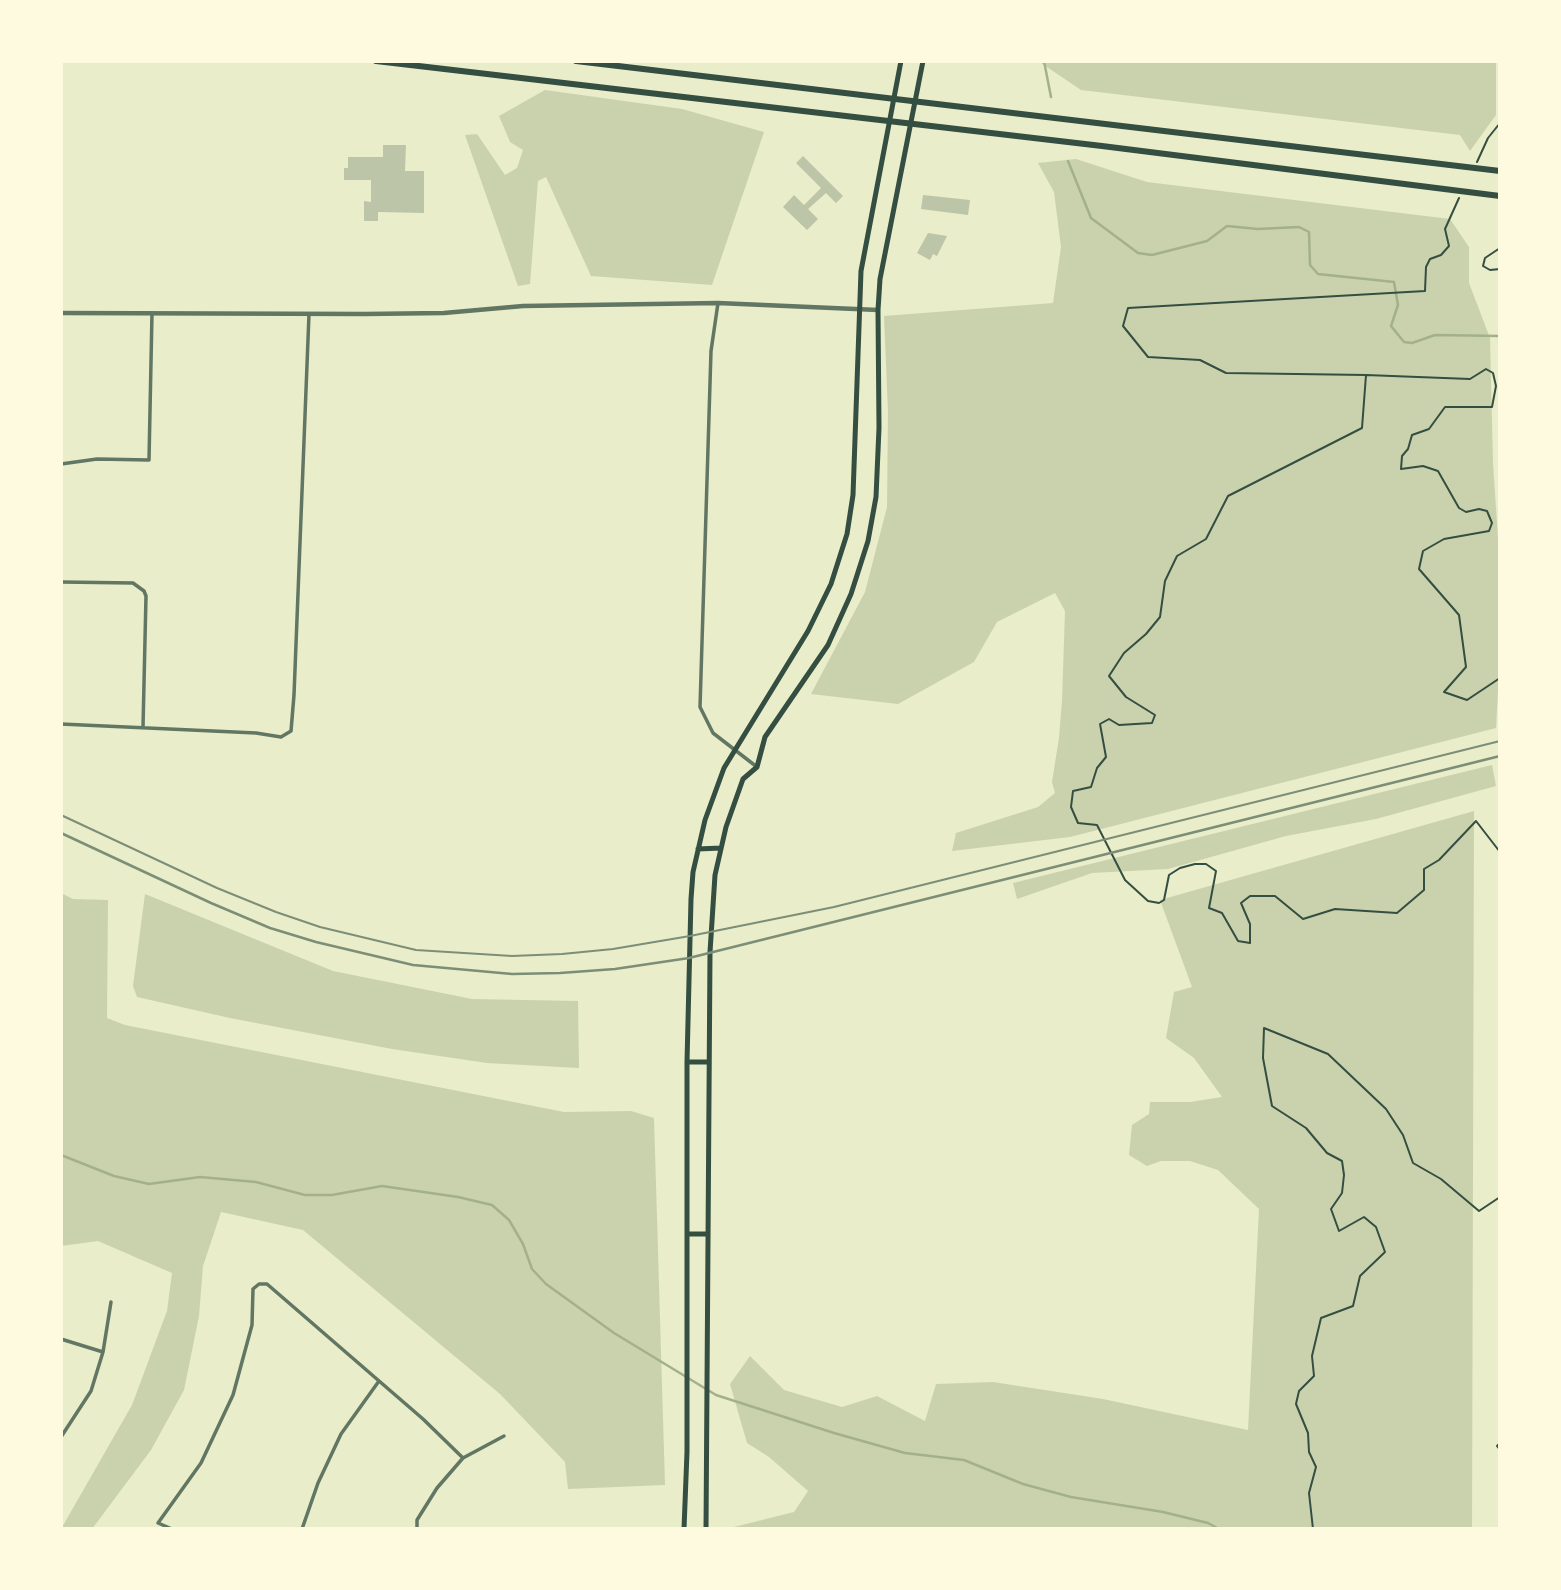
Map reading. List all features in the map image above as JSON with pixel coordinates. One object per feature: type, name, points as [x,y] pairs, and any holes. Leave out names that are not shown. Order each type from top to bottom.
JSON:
[{"type":"main road","points":[[376,61],[1500,195]]},
{"type":"main road","points":[[576,61],[1500,171]]},
{"type":"main road","points":[[684,1529],[687,1452],[687,1062],[691,899],[698,849],[723,768],[808,631],[831,584],[847,534],[853,495],[861,271],[901,61]]},
{"type":"main road","points":[[706,1529],[709,1062],[711,931],[715,875],[743,779],[757,767],[765,737],[828,645],[851,594],[868,541],[876,497],[879,428],[878,310],[883,258],[923,61]]},
{"type":"main road","points":[[698,849],[721,848]]},
{"type":"main road","points":[[687,1062],[709,1062]]},
{"type":"main road","points":[[687,1234],[708,1234]]},
{"type":"street","points":[[718,303],[711,351],[700,708],[713,733],[757,767]]},
{"type":"street","points":[[61,313],[444,313],[523,306],[718,303],[878,310]]},
{"type":"street","points":[[61,464],[97,459],[149,460],[152,313]]},
{"type":"street","points":[[61,724],[256,733],[281,737],[291,731],[295,695],[309,314]]},
{"type":"street","points":[[61,582],[133,583],[144,591],[143,727]]},
{"type":"street","points":[[172,1529],[158,1523],[201,1462],[233,1395],[252,1325],[253,1289],[258,1284],[267,1284],[423,1419],[463,1458]]},
{"type":"street","points":[[61,1437],[91,1391],[103,1352],[111,1302]]},
{"type":"street","points":[[61,1339],[103,1352]]},
{"type":"street","points":[[302,1529],[318,1483],[341,1434],[379,1381]]},
{"type":"street","points":[[416,1529],[417,1520],[437,1488],[463,1458],[504,1436]]},
{"type":"path","points":[[1472,171],[1488,138],[1500,123]]},
{"type":"path","points":[[1458,192],[1445,229],[1449,246],[1441,256],[1430,259],[1426,267],[1425,291],[1128,308],[1123,326],[1148,357],[1200,360],[1226,373],[1366,374],[1470,379],[1486,369],[1493,373],[1496,386],[1492,407],[1445,407],[1429,429],[1412,435],[1408,449],[1402,456],[1401,470],[1423,466],[1438,471],[1459,508],[1466,512],[1479,509],[1487,511],[1492,523],[1489,531],[1444,539],[1423,551],[1419,569],[1459,615],[1466,667],[1444,692],[1467,700],[1500,678]]},
{"type":"path","points":[[1500,248],[1485,258],[1483,266],[1490,270],[1500,269]]},
{"type":"path","points":[[1366,374],[1362,428],[1228,496],[1206,538],[1177,556],[1165,581],[1160,617],[1146,634],[1124,653],[1109,677],[1126,697],[1155,715],[1152,723],[1119,725],[1109,719],[1100,724],[1106,757],[1097,768],[1091,787],[1073,791],[1071,807],[1078,823],[1097,825],[1125,880],[1149,901],[1159,903],[1164,900],[1170,875],[1180,868],[1206,864],[1216,871],[1209,908],[1222,914],[1238,941],[1250,943],[1250,924],[1241,903],[1251,896],[1275,896],[1303,919],[1335,909],[1397,913],[1424,890],[1424,869],[1439,860],[1476,821],[1500,852]]},
{"type":"path","points":[[1314,1529],[1309,1493],[1316,1467],[1309,1452],[1308,1433],[1296,1404],[1299,1391],[1314,1376],[1312,1356],[1321,1318],[1353,1306],[1360,1276],[1385,1252],[1376,1227],[1364,1217],[1339,1231],[1331,1209],[1342,1193],[1342,1161],[1327,1153],[1306,1128],[1272,1106],[1263,1058],[1264,1028],[1328,1054],[1386,1110],[1402,1135],[1413,1163],[1441,1179],[1479,1211],[1500,1196]]},
{"type":"path","points":[[1500,1443],[1497,1446],[1500,1450]]},
{"type":"green space","points":[[1038,61],[1496,61],[1496,115],[1470,151],[1460,135],[1081,90]]},
{"type":"green space","points":[[545,90],[682,109],[764,132],[712,285],[591,276],[546,177],[538,181],[530,284],[518,286],[465,135],[477,134],[505,175],[517,168],[523,150],[510,142],[499,116]]},
{"type":"green space","points":[[1076,159],[1147,182],[1450,219],[1469,247],[1469,283],[1490,338],[1493,464],[1500,568],[1500,653],[1496,728],[1070,837],[952,851],[956,833],[1038,807],[1055,793],[1052,782],[1062,701],[1065,611],[1055,593],[997,622],[974,662],[898,704],[811,694],[865,592],[887,507],[888,412],[884,316],[1053,303],[1061,247],[1054,192],[1038,163]]},
{"type":"green space","points":[[1492,765],[1496,786],[1376,819],[1286,836],[1168,869],[1092,873],[1017,899],[1013,883]]},
{"type":"green space","points":[[1474,811],[1472,1529],[726,1529],[794,1512],[808,1491],[769,1457],[747,1443],[730,1384],[750,1356],[784,1390],[842,1407],[877,1396],[925,1421],[936,1384],[993,1382],[1103,1399],[1248,1430],[1259,1209],[1218,1170],[1190,1161],[1161,1161],[1147,1166],[1129,1155],[1132,1125],[1149,1114],[1150,1102],[1190,1102],[1222,1097],[1194,1058],[1166,1038],[1174,992],[1192,987],[1160,900]]},
{"type":"green space","points":[[61,893],[73,899],[108,900],[107,1018],[125,1025],[564,1112],[631,1111],[654,1118],[665,1485],[568,1489],[565,1462],[500,1394],[303,1230],[221,1212],[203,1266],[199,1316],[184,1390],[151,1450],[92,1529],[61,1529],[132,1405],[167,1311],[172,1273],[98,1241],[61,1246]]},
{"type":"green space","points":[[145,894],[333,971],[472,999],[578,1001],[579,1068],[487,1063],[392,1049],[137,997],[133,986]]},
{"type":"building","points":[[383,145],[406,145],[405,171],[424,171],[424,213],[378,212],[378,221],[364,221],[364,201],[371,202],[371,180],[344,180],[344,168],[348,168],[348,157],[383,157]]},
{"type":"building","points":[[803,156],[843,196],[836,203],[826,193],[808,209],[818,219],[807,230],[783,207],[794,195],[804,205],[821,188],[796,163]]},
{"type":"building","points":[[923,195],[970,200],[968,215],[921,209]]},
{"type":"building","points":[[928,233],[947,236],[937,256],[933,254],[930,260],[917,253]]},
{"type":"waterway","points":[[1044,61],[1051,97]]},
{"type":"waterway","points":[[1068,161],[1091,218],[1138,253],[1152,255],[1207,241],[1227,226],[1258,229],[1299,227],[1309,232],[1310,265],[1318,274],[1394,282],[1398,305],[1391,326],[1404,342],[1412,343],[1435,335],[1500,336]]},
{"type":"waterway","points":[[61,1155],[114,1176],[149,1184],[200,1177],[256,1182],[305,1195],[332,1195],[382,1186],[492,1205],[509,1220],[523,1244],[532,1269],[546,1284],[614,1333],[716,1395],[905,1453],[964,1460],[1023,1484],[1071,1497],[1163,1512],[1208,1523],[1219,1529]]},
{"type":"tram line","points":[[61,815],[217,888],[320,927],[416,950],[512,956],[562,954],[613,949],[690,936],[834,907],[1500,741]]},
{"type":"railway","points":[[61,833],[211,903],[270,928],[316,942],[413,965],[512,974],[560,973],[615,969],[689,958],[1500,756]]}]
